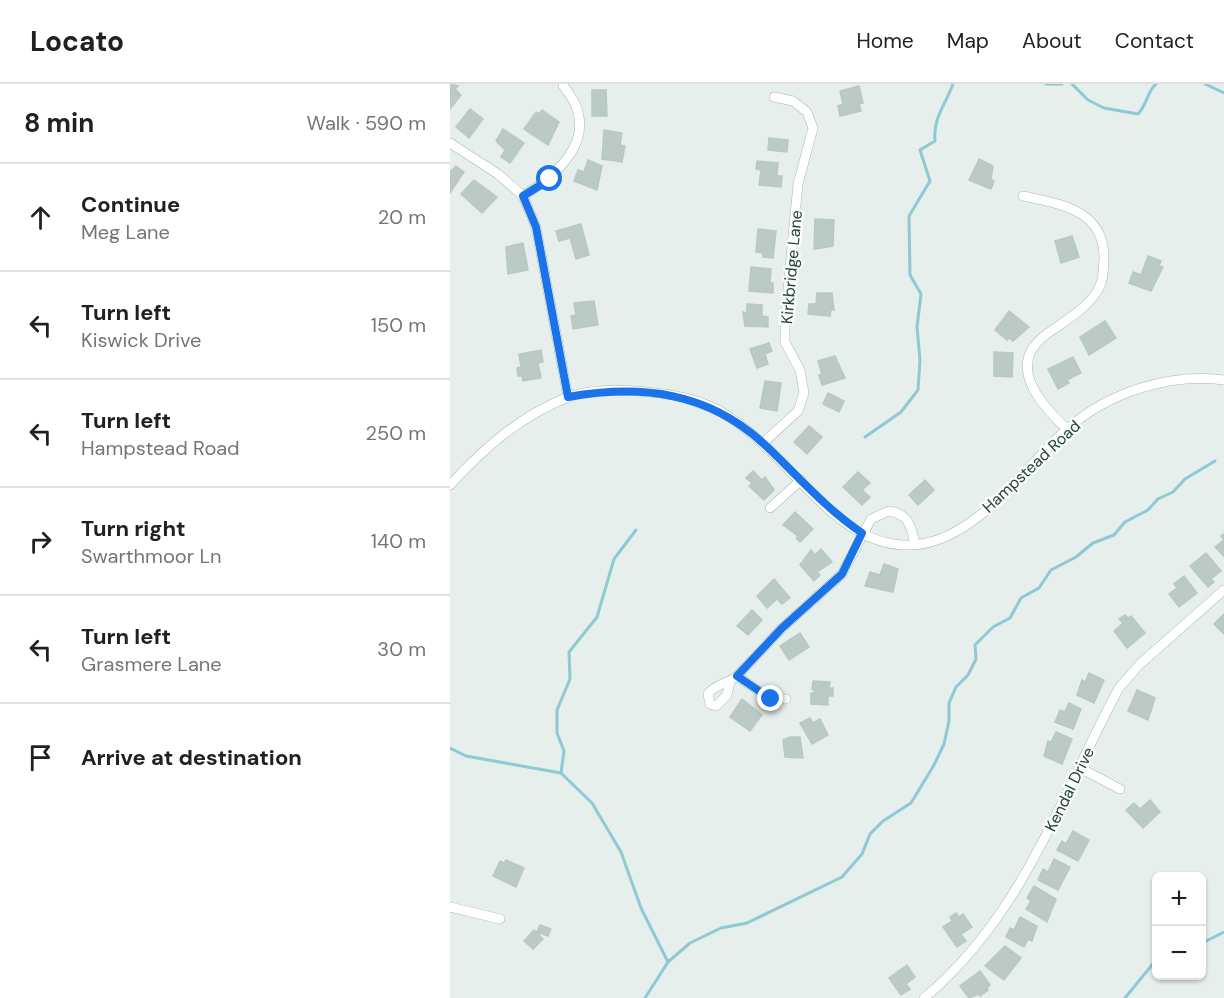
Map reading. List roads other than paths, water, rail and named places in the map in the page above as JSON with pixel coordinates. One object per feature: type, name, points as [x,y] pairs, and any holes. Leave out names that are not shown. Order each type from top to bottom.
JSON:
[{"type":"street","points":[[523,196],[550,179],[573,150],[579,123],[576,106],[563,85]]},
{"type":"street","name":"Kirkbridge Lane","points":[[763,443],[798,411],[804,393],[800,370],[785,342],[785,321],[798,184],[813,128],[807,112],[793,101],[774,97]]},
{"type":"street","points":[[450,143],[498,174],[523,196],[536,227],[568,397]]},
{"type":"street","points":[[1023,196],[1071,208],[1095,224],[1104,250],[1103,278],[1097,292],[1084,307],[1040,339],[1031,356],[1029,369],[1035,395],[1045,408],[1068,429]]},
{"type":"street","name":"Hampstead Road","points":[[450,485],[493,441],[525,418],[568,397],[604,392],[665,395],[709,406],[738,422],[763,443],[838,517],[862,533],[882,542],[915,544],[951,534],[967,524],[1011,488],[1068,429],[1108,401],[1159,381],[1224,380]]},
{"type":"street","points":[[770,508],[801,480]]},
{"type":"street","points":[[786,699],[771,699],[734,679],[782,628],[842,574],[871,519],[879,514],[896,512],[904,516],[911,524],[915,544]]},
{"type":"street","name":"Kendal Drive","points":[[924,998],[970,957],[991,929],[1030,867],[1119,688],[1147,657],[1224,590]]},
{"type":"street","points":[[1080,768],[1120,789]]},
{"type":"street","points":[[450,907],[500,920]]},
{"type":"waterway","points":[[865,437],[901,412],[918,390],[920,360],[917,327],[921,294],[910,275],[909,216],[930,181],[920,150],[935,141],[938,118],[953,84]]},
{"type":"waterway","points":[[1046,84],[1062,84]]},
{"type":"waterway","points":[[1072,84],[1088,100],[1104,108],[1138,114],[1156,84]]},
{"type":"waterway","points":[[1205,84],[1224,93]]},
{"type":"waterway","points":[[645,998],[668,962],[690,943],[721,928],[747,923],[842,877],[862,854],[870,834],[883,821],[911,803],[934,765],[944,744],[949,721],[949,703],[956,687],[968,675],[976,659],[975,645],[993,627],[1010,618],[1021,598],[1039,588],[1051,570],[1076,557],[1093,543],[1114,535],[1125,522],[1148,510],[1158,499],[1173,492],[1185,479],[1215,461]]},
{"type":"waterway","points":[[636,530],[614,559],[597,617],[569,652],[570,679],[557,710],[557,733],[564,751],[561,773],[592,803],[621,852],[641,908],[668,962]]},
{"type":"waterway","points":[[450,748],[466,756],[561,773]]},
{"type":"waterway","points":[[1206,941],[1224,932]]},
{"type":"waterway","points":[[1125,998],[1152,965]]}]
